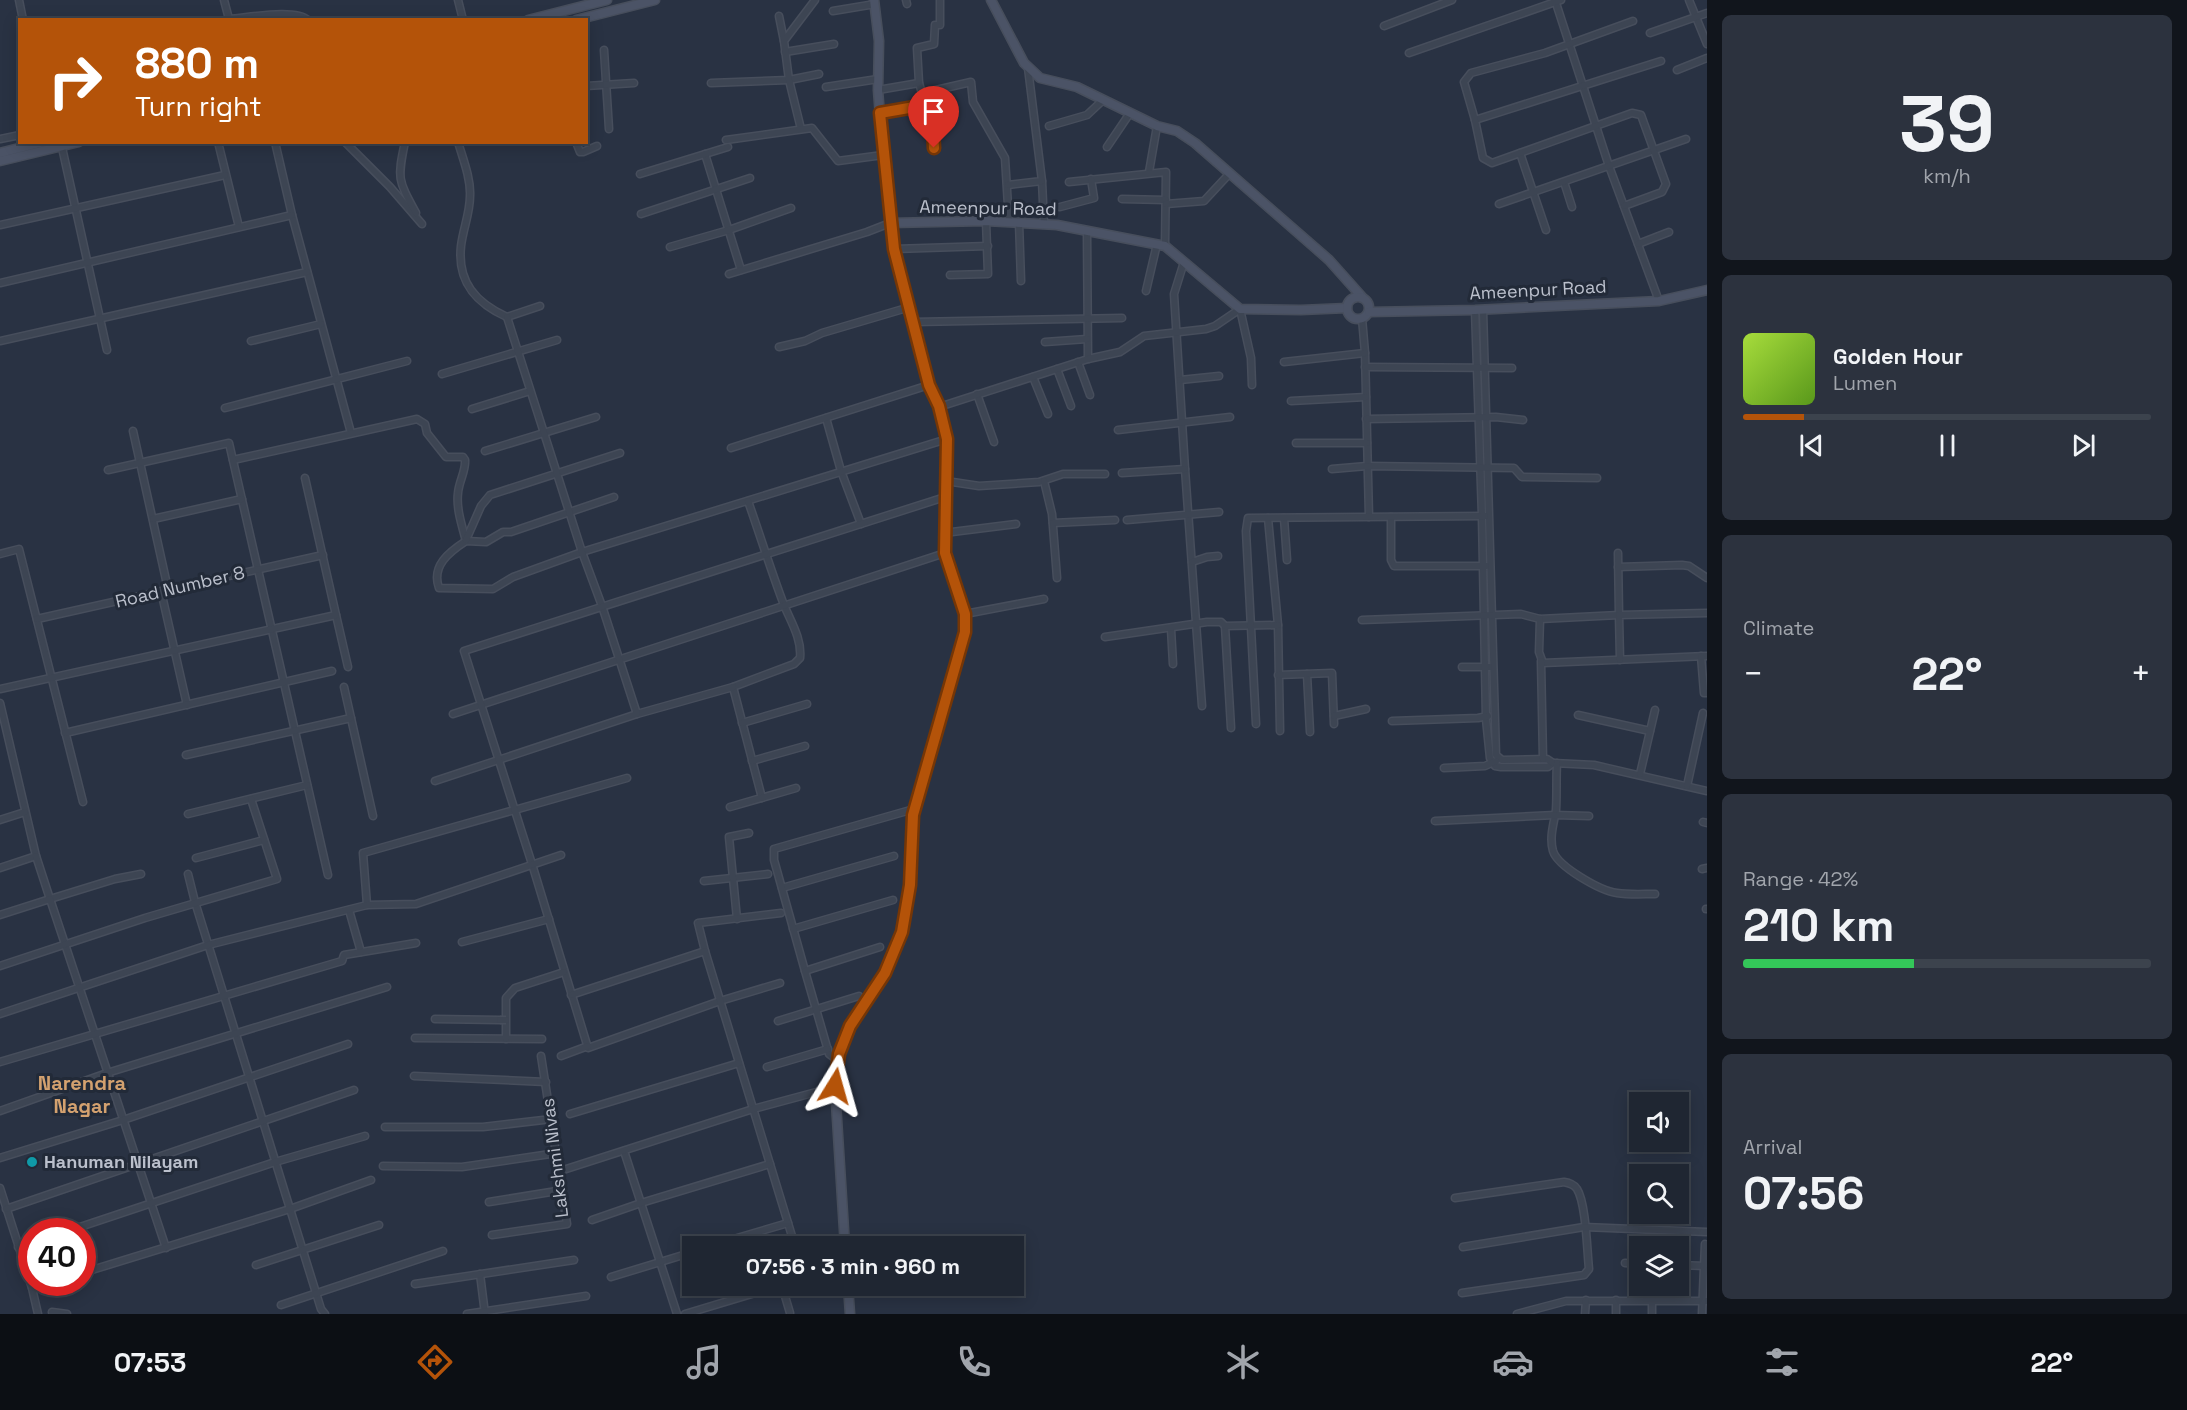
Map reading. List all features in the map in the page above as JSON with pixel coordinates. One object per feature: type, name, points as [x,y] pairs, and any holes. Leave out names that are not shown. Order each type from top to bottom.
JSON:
[{"type":"street","points":[[19,0],[23,18]]},
{"type":"street","points":[[224,0],[228,18]]},
{"type":"street","points":[[458,0],[462,18]]},
{"type":"street","points":[[536,18],[608,0]]},
{"type":"street","points":[[584,18],[655,0]]},
{"type":"street","points":[[784,41],[815,0]]},
{"type":"street","points":[[934,148],[933,131],[919,83],[917,48],[934,44],[935,25],[940,25],[940,0]]},
{"type":"street","points":[[991,0],[1024,63],[1040,78],[1077,87],[1157,126],[1177,131],[1195,143],[1329,260],[1365,299],[1369,517]]},
{"type":"street","points":[[1384,26],[1452,0]]},
{"type":"street","points":[[1689,0],[1707,44]]},
{"type":"street","points":[[1409,53],[1557,1],[1609,166],[1659,301]]},
{"type":"street","points":[[833,11],[874,2],[879,41],[878,90],[883,155],[894,249],[929,385],[939,406],[947,439],[945,553],[965,614],[965,632],[914,809],[910,885],[902,932],[885,973],[850,1026],[838,1061],[835,1086],[844,1236]]},
{"type":"street","points":[[1650,33],[1707,13]]},
{"type":"street","points":[[240,18],[290,14],[302,15],[306,18]]},
{"type":"street","points":[[779,16],[789,80],[801,129]]},
{"type":"street","points":[[1624,206],[1662,192],[1666,184],[1641,115],[1632,113],[1492,163],[1483,158],[1464,82],[1471,73],[1570,45],[1633,21]]},
{"type":"street","points":[[785,52],[834,44]]},
{"type":"street","points":[[604,50],[609,129]]},
{"type":"street","points":[[1677,70],[1707,58]]},
{"type":"street","points":[[1475,120],[1661,61]]},
{"type":"street","points":[[1028,68],[1042,181],[1044,224]]},
{"type":"street","points":[[711,83],[789,80],[819,74]]},
{"type":"street","points":[[826,87],[878,79]]},
{"type":"street","points":[[588,86],[634,82]]},
{"type":"street","points":[[923,93],[971,82],[973,102],[1005,158],[1009,222]]},
{"type":"street","points":[[878,90],[919,83]]},
{"type":"street","points":[[1049,126],[1087,115],[1103,100]]},
{"type":"street","points":[[880,113],[926,105]]},
{"type":"street","points":[[1107,147],[1130,113]]},
{"type":"street","points":[[1149,172],[1157,126]]},
{"type":"street","points":[[640,174],[705,154],[727,143],[812,128],[838,161],[883,155]]},
{"type":"street","points":[[0,139],[18,135]]},
{"type":"street","points":[[1499,204],[1686,139]]},
{"type":"street","points":[[0,153],[35,144]]},
{"type":"street","points":[[0,161],[62,144],[107,350]]},
{"type":"street","points":[[218,144],[239,227]]},
{"type":"street","points":[[275,144],[292,215],[351,433]]},
{"type":"street","points":[[347,144],[390,187],[422,224],[401,186],[399,171],[405,144]]},
{"type":"street","points":[[458,144],[470,196],[461,247],[464,281],[479,300],[507,317],[582,552],[637,714]]},
{"type":"street","points":[[577,144],[580,152],[597,146]]},
{"type":"street","points":[[1520,153],[1546,230]]},
{"type":"street","points":[[705,154],[741,270]]},
{"type":"street","points":[[1069,182],[1166,172],[1166,202],[1161,245],[1146,291]]},
{"type":"street","points":[[1122,199],[1166,202],[1204,201],[1230,173]]},
{"type":"street","points":[[0,225],[225,175]]},
{"type":"street","points":[[641,214],[750,178]]},
{"type":"street","points":[[1060,207],[1094,198],[1091,179]]},
{"type":"street","points":[[1008,185],[1042,181]]},
{"type":"street","points":[[1564,182],[1572,207]]},
{"type":"street","points":[[670,247],[729,230],[791,208]]},
{"type":"street","points":[[0,283],[292,215]]},
{"type":"street","points":[[950,274],[988,274],[986,221]]},
{"type":"street","name":"Ameenpur Road","points":[[891,223],[986,221],[1057,225],[1161,245],[1240,309]]},
{"type":"street","points":[[1019,222],[1021,281]]},
{"type":"street","points":[[729,274],[891,223]]},
{"type":"street","points":[[1087,231],[1088,359]]},
{"type":"street","points":[[1638,244],[1669,232]]},
{"type":"street","points":[[894,249],[988,246]]},
{"type":"street","points":[[1184,262],[1174,294],[1203,706]]},
{"type":"street","points":[[0,340],[307,272]]},
{"type":"street","name":"Ameenpur Road","points":[[1365,315],[1396,310],[1479,310],[1659,301],[1707,290]]},
{"type":"street","points":[[1347,308],[1352,298],[1365,299],[1396,310]]},
{"type":"street","points":[[507,317],[540,306]]},
{"type":"street","points":[[779,346],[805,341],[822,333],[910,307]]},
{"type":"street","points":[[939,406],[1088,359],[1120,352],[1144,336],[1206,329],[1215,326],[1240,309],[1347,308]]},
{"type":"street","points":[[1347,308],[1353,318],[1365,315]]},
{"type":"street","points":[[1240,309],[1252,365],[1252,385]]},
{"type":"street","points":[[1479,310],[1476,344],[1478,417],[1484,467]]},
{"type":"street","points":[[1479,310],[1484,344],[1486,417],[1484,467],[1487,616],[1486,717],[1488,753],[1496,761]]},
{"type":"street","points":[[914,322],[1122,318]]},
{"type":"street","points":[[250,341],[321,324]]},
{"type":"street","points":[[1045,342],[1087,339]]},
{"type":"street","points":[[442,374],[557,340]]},
{"type":"street","points":[[1476,344],[1484,344]]},
{"type":"street","points":[[1284,362],[1365,353]]},
{"type":"street","points":[[225,408],[407,361]]},
{"type":"street","points":[[1078,362],[1090,396]]},
{"type":"street","points":[[1365,367],[1512,368]]},
{"type":"street","points":[[1058,369],[1071,406]]},
{"type":"street","points":[[1180,380],[1219,376]]},
{"type":"street","points":[[1033,377],[1048,414]]},
{"type":"street","points":[[731,448],[929,385]]},
{"type":"street","points":[[472,409],[530,391]]},
{"type":"street","points":[[977,394],[994,442]]},
{"type":"street","points":[[1291,401],[1366,397]]},
{"type":"street","points":[[485,451],[596,417]]},
{"type":"street","points":[[1119,430],[1230,417]]},
{"type":"street","points":[[1366,419],[1507,417],[1523,420]]},
{"type":"street","points":[[826,418],[841,471],[861,524]]},
{"type":"street","points":[[233,460],[417,419],[424,424],[427,434],[446,457],[464,458],[465,470],[457,496],[460,522],[466,541]]},
{"type":"street","points":[[133,431],[168,589]]},
{"type":"street","points":[[620,453],[490,495],[481,506],[466,541],[441,561],[437,578],[439,588],[493,589],[513,577],[582,552],[947,439]]},
{"type":"street","points":[[108,470],[229,443],[328,875]]},
{"type":"street","points":[[1296,444],[1367,443]]},
{"type":"street","points":[[1332,470],[1367,466],[1484,467],[1514,468],[1522,477],[1597,478]]},
{"type":"street","points":[[1122,473],[1185,469]]},
{"type":"street","points":[[946,481],[979,486],[1044,481],[1063,474],[1105,474]]},
{"type":"street","points":[[305,478],[348,666]]},
{"type":"street","points":[[1044,481],[1053,523],[1057,578]]},
{"type":"street","points":[[466,541],[486,542],[503,532],[512,532],[614,497]]},
{"type":"street","points":[[588,1046],[464,651],[945,497]]},
{"type":"street","points":[[153,519],[242,499]]},
{"type":"street","points":[[435,781],[498,758],[548,745],[637,714],[733,687],[794,664],[800,658],[801,651],[748,501]]},
{"type":"street","points":[[1127,520],[1219,512]]},
{"type":"street","points":[[1256,724],[1246,531],[1248,518],[1485,516]]},
{"type":"street","points":[[1391,517],[1391,560],[1394,566],[1486,566]]},
{"type":"street","points":[[1268,518],[1278,625],[1280,731]]},
{"type":"street","points":[[1284,518],[1287,560]]},
{"type":"street","points":[[1053,523],[1115,520]]},
{"type":"street","points":[[944,533],[1016,524]]},
{"type":"street","points":[[0,554],[19,549],[83,802]]},
{"type":"street","points":[[453,714],[945,553]]},
{"type":"street","points":[[1618,553],[1620,660]]},
{"type":"street","name":"Road Number 8","points":[[37,619],[323,555]]},
{"type":"street","points":[[1192,562],[1218,556]]},
{"type":"street","points":[[1618,567],[1682,565],[1689,566],[1707,578]]},
{"type":"street","points":[[161,591],[187,705]]},
{"type":"street","points":[[965,614],[1044,599]]},
{"type":"street","points":[[1362,620],[1521,614],[1540,619],[1707,613]]},
{"type":"street","points":[[0,689],[336,615]]},
{"type":"street","points":[[1487,616],[1493,667],[1495,751],[1498,767],[1534,768],[1548,767],[1555,763]]},
{"type":"street","points":[[1540,619],[1543,759]]},
{"type":"street","points":[[1105,637],[1221,622],[1226,626],[1278,625]]},
{"type":"street","points":[[1226,626],[1231,728]]},
{"type":"street","points":[[1171,629],[1173,664]]},
{"type":"street","points":[[1541,660],[1543,663],[1556,663],[1704,656],[1704,693],[1707,693]]},
{"type":"street","points":[[1462,667],[1493,667]]},
{"type":"street","points":[[65,733],[332,671]]},
{"type":"street","points":[[1307,674],[1310,732]]},
{"type":"street","points":[[1278,675],[1332,674],[1334,724]]},
{"type":"street","points":[[344,687],[373,816]]},
{"type":"street","points":[[733,687],[762,798]]},
{"type":"street","points":[[0,703],[36,856],[166,1248]]},
{"type":"street","points":[[742,723],[807,704]]},
{"type":"street","points":[[1334,716],[1366,709]]},
{"type":"street","points":[[1640,774],[1655,710]]},
{"type":"street","points":[[1392,721],[1486,717],[1494,713]]},
{"type":"street","points":[[1687,786],[1703,713]]},
{"type":"street","points":[[1578,715],[1650,731]]},
{"type":"street","points":[[186,754],[351,718]]},
{"type":"street","points":[[0,740],[8,738]]},
{"type":"street","points":[[1697,739],[1707,741]]},
{"type":"street","points":[[752,761],[806,746]]},
{"type":"street","points":[[1444,768],[1476,767],[1502,760],[1548,759],[1555,763],[1593,765],[1640,774],[1707,791]]},
{"type":"street","points":[[1555,763],[1555,815],[1552,836],[1553,851],[1558,861],[1608,891],[1620,894],[1655,894]]},
{"type":"street","points":[[367,905],[363,854],[627,778]]},
{"type":"street","points":[[188,814],[307,785]]},
{"type":"street","points":[[730,807],[796,788]]},
{"type":"street","points":[[0,966],[195,902],[277,879],[251,799]]},
{"type":"street","points":[[838,1061],[829,1054],[774,860],[774,849],[914,809]]},
{"type":"street","points":[[0,820],[25,812]]},
{"type":"street","points":[[1435,821],[1555,815],[1589,816]]},
{"type":"street","points":[[737,919],[729,837],[749,833]]},
{"type":"street","points":[[196,858],[264,840]]},
{"type":"street","points":[[0,1014],[208,945],[367,905],[416,904],[561,855]]},
{"type":"street","points":[[0,868],[36,856]]},
{"type":"street","points":[[782,888],[894,856]]},
{"type":"street","points":[[0,915],[115,879],[141,874]]},
{"type":"street","points":[[188,874],[223,996],[316,1294],[325,1314]]},
{"type":"street","points":[[704,881],[768,874]]},
{"type":"street","points":[[793,929],[893,900]]},
{"type":"street","points":[[349,910],[361,952]]},
{"type":"street","points":[[781,913],[698,923],[792,1236]]},
{"type":"street","points":[[462,942],[549,919]]},
{"type":"street","points":[[0,1062],[342,961],[344,955],[416,943]]},
{"type":"street","points":[[805,970],[880,947]]},
{"type":"street","points":[[571,996],[705,951]]},
{"type":"street","points":[[506,1039],[506,998],[515,988],[564,972]]},
{"type":"street","points":[[561,1056],[780,982]]},
{"type":"street","points":[[0,1111],[107,1073],[387,987]]},
{"type":"street","points":[[778,1021],[859,996]]},
{"type":"street","points":[[435,1019],[503,1020]]},
{"type":"street","points":[[415,1038],[542,1039]]},
{"type":"street","points":[[0,1158],[123,1120],[348,1044]]},
{"type":"street","points":[[767,1067],[828,1048]]},
{"type":"street","name":"Lakshmi Nivas","points":[[492,1235],[567,1224],[541,1056]]},
{"type":"street","points":[[570,1114],[739,1063]]},
{"type":"street","points":[[414,1076],[546,1082]]},
{"type":"street","points":[[560,1171],[753,1109],[835,1086]]},
{"type":"street","points":[[6,1209],[354,1090]]},
{"type":"street","points":[[385,1126],[483,1127],[552,1119]]},
{"type":"street","points":[[96,1222],[275,1162],[365,1136]]},
{"type":"street","points":[[624,1151],[677,1314]]},
{"type":"street","points":[[382,1166],[462,1167],[557,1153]]},
{"type":"street","points":[[592,1220],[770,1164]]},
{"type":"street","points":[[96,1269],[290,1209],[371,1180]]},
{"type":"street","points":[[1455,1198],[1564,1182],[1572,1184],[1577,1189],[1589,1269],[1584,1275],[1462,1293]]},
{"type":"street","points":[[0,1188],[18,1247]]},
{"type":"street","points":[[489,1203],[563,1190]]},
{"type":"street","points":[[744,1236],[788,1223]]},
{"type":"street","points":[[256,1265],[379,1225]]},
{"type":"street","points":[[1463,1247],[1584,1227],[1707,1232]]},
{"type":"street","points":[[1702,1314],[1705,1301],[1705,1245]]},
{"type":"street","points":[[281,1305],[443,1251]]},
{"type":"street","points":[[611,1276],[682,1255]]},
{"type":"street","points":[[415,1284],[574,1260]]},
{"type":"street","points":[[1625,1263],[1629,1263]]},
{"type":"street","points":[[1689,1265],[1706,1266]]},
{"type":"street","points":[[480,1274],[485,1313]]},
{"type":"street","points":[[34,1296],[38,1314]]},
{"type":"street","points":[[467,1314],[586,1296]]},
{"type":"street","points":[[685,1314],[746,1296]]},
{"type":"street","points":[[784,1296],[790,1313]]},
{"type":"street","points":[[849,1296],[850,1314]]},
{"type":"street","points":[[1652,1314],[1653,1296]]},
{"type":"street","points":[[1585,1314],[1586,1300]]},
{"type":"street","points":[[1616,1300],[1616,1314]]},
{"type":"street","points":[[1517,1314],[1566,1301],[1705,1301]]},
{"type":"street","points":[[52,1312],[67,1314]]},
{"type":"place","name":"Hanuman Nilayam","points":[[32,1162]]},
{"type":"district","name":"Narendra Nagar","points":[[82,1094]]},
{"type":"route","points":[[835,1086],[839,1054],[850,1026],[885,973],[902,932],[910,885],[913,815],[965,632],[965,614],[945,553],[947,439],[939,406],[929,385],[894,249],[880,113],[926,105],[933,131],[934,148]]}]
